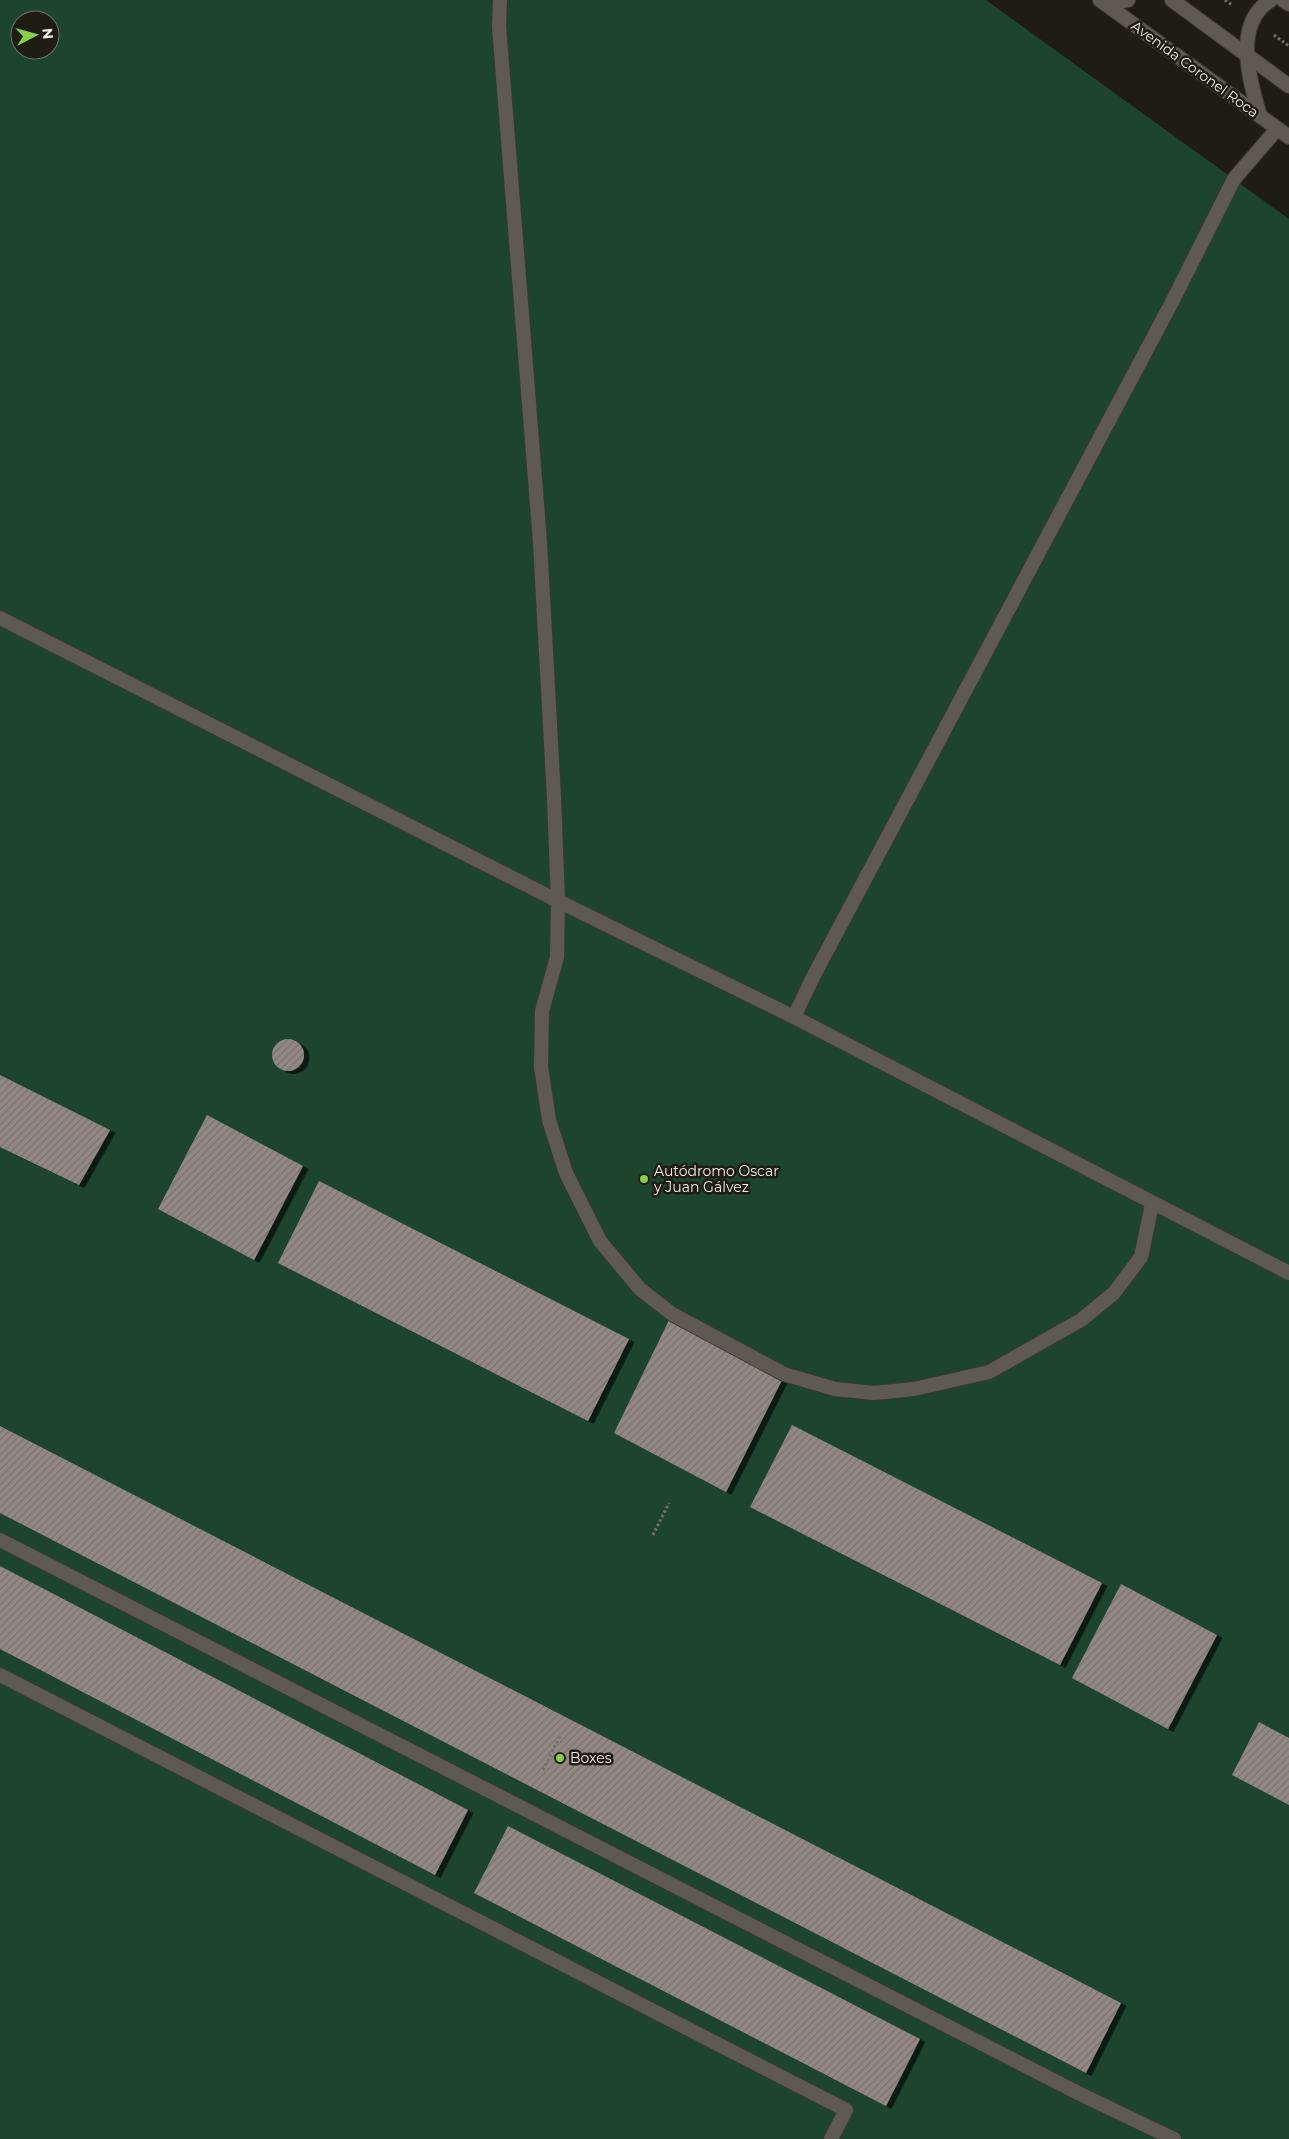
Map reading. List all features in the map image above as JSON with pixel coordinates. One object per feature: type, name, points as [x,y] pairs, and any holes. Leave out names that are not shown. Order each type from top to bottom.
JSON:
[{"type":"main road","points":[[500,0],[499,26],[540,542],[558,902],[557,957],[542,1011],[541,1067],[549,1120],[566,1173],[600,1241],[640,1289],[672,1314],[784,1374],[835,1389],[874,1393],[914,1389],[989,1372],[1081,1320],[1114,1293],[1141,1257],[1152,1204]]},
{"type":"main road","points":[[1103,2],[1128,0]]},
{"type":"main road","points":[[1172,0],[1247,57],[1289,86]]},
{"type":"main road","points":[[1260,116],[1254,98],[1247,57],[1248,36],[1252,20],[1263,5],[1271,0]]},
{"type":"main road","points":[[1283,0],[1289,4]]},
{"type":"main road","name":"Avenida Coronel Roca","points":[[1103,2],[1289,137]]},
{"type":"main road","points":[[794,1016],[1171,304],[1234,179],[1277,129]]},
{"type":"main road","points":[[0,618],[558,902],[794,1016],[1152,1204],[1289,1273]]},
{"type":"main road","points":[[0,1540],[1069,2088],[1174,2139]]},
{"type":"main road","points":[[0,1675],[846,2110],[831,2139]]},
{"type":"path","points":[[653,1535],[669,1503]]},
{"type":"path","points":[[543,1770],[560,1736]]},
{"type":"green space","name":"Autódromo Oscar y Juan Gálvez","points":[[0,0],[986,0],[1289,219],[1289,2139],[0,2139]]},
{"type":"building","points":[[288,1039],[299,1044],[304,1055],[299,1066],[288,1071],[277,1066],[272,1055],[277,1044]]},
{"type":"building","points":[[0,1075],[110,1130],[79,1185],[0,1147]]},
{"type":"building","points":[[207,1115],[303,1166],[254,1260],[158,1209]]},
{"type":"building","points":[[319,1181],[629,1339],[588,1421],[278,1263]]},
{"type":"building","points":[[671,1316],[784,1376],[726,1492],[614,1433]]},
{"type":"building","points":[[792,1425],[1102,1583],[1060,1665],[750,1507]]},
{"type":"building","name":"Boxes","points":[[0,1426],[1121,2003],[1086,2073],[0,1513]]},
{"type":"building","points":[[0,1566],[468,1810],[435,1875],[0,1649]]},
{"type":"building","points":[[1121,1584],[1217,1635],[1168,1729],[1072,1678]]},
{"type":"building","points":[[1259,1722],[1289,1738],[1289,1805],[1232,1775]]},
{"type":"building","points":[[508,1826],[920,2039],[886,2106],[474,1893]]},
{"type":"place","name":"Autódromo Oscar y Juan Gálvez","points":[[644,1179]]},
{"type":"place","name":"Boxes","points":[[560,1758]]}]
